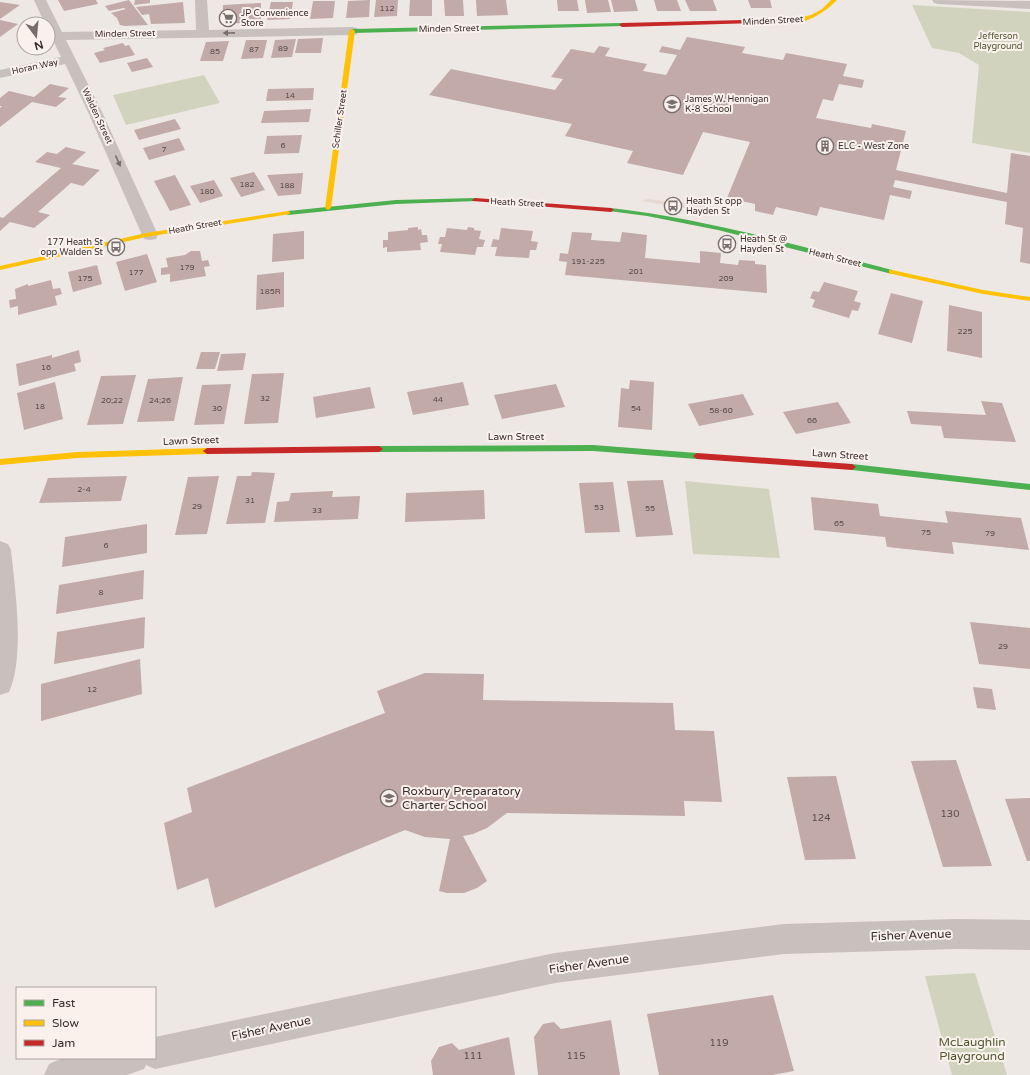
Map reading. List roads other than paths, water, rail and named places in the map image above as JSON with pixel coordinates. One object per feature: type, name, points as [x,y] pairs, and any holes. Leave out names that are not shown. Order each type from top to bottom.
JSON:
[{"type":"street","name":"Walden Street","points":[[40,0],[96,112],[150,235]]},
{"type":"street","points":[[201,0],[203,33]]},
{"type":"street","name":"Minden Street","points":[[58,36],[797,21],[815,16],[826,9],[834,0]]},
{"type":"street","points":[[938,0],[1030,5]]},
{"type":"street","name":"Schiller Street","points":[[328,208],[352,31]]},
{"type":"street","name":"Horan Way","points":[[0,74],[70,59]]},
{"type":"street","name":"Heath Street","points":[[0,268],[65,251],[240,219],[328,208],[405,201],[461,200],[559,206],[659,216],[711,225],[921,279],[997,295],[1030,299]]},
{"type":"street","name":"Lawn Street","points":[[0,462],[77,455],[299,449],[593,448],[869,468],[1030,487]]},
{"type":"street","points":[[0,550],[4,635],[2,675],[0,684]]},
{"type":"street","name":"Fisher Avenue","points":[[156,1053],[555,968],[784,939],[956,934],[1030,935]]},
{"type":"street","points":[[60,1075],[128,1059]]},
{"type":"place","name":"JP Convenience Store","points":[[228,18]]},
{"type":"place","name":"James W. Hennigan K-8 School","points":[[672,104]]},
{"type":"place","name":"ELC - West Zone","points":[[825,146]]},
{"type":"place","name":"Heath St opp Hayden St","points":[[673,206]]},
{"type":"place","name":"Heath St @ Hayden St","points":[[727,244]]},
{"type":"place","name":"177 Heath St opp Walden St","points":[[116,247]]},
{"type":"place","name":"Roxbury Preparatory Charter School","points":[[389,798]]},
{"type":"park label","name":"Jefferson Playground","points":[[998,42]]},
{"type":"park label","name":"McLaughlin Playground","points":[[972,1049]]}]
